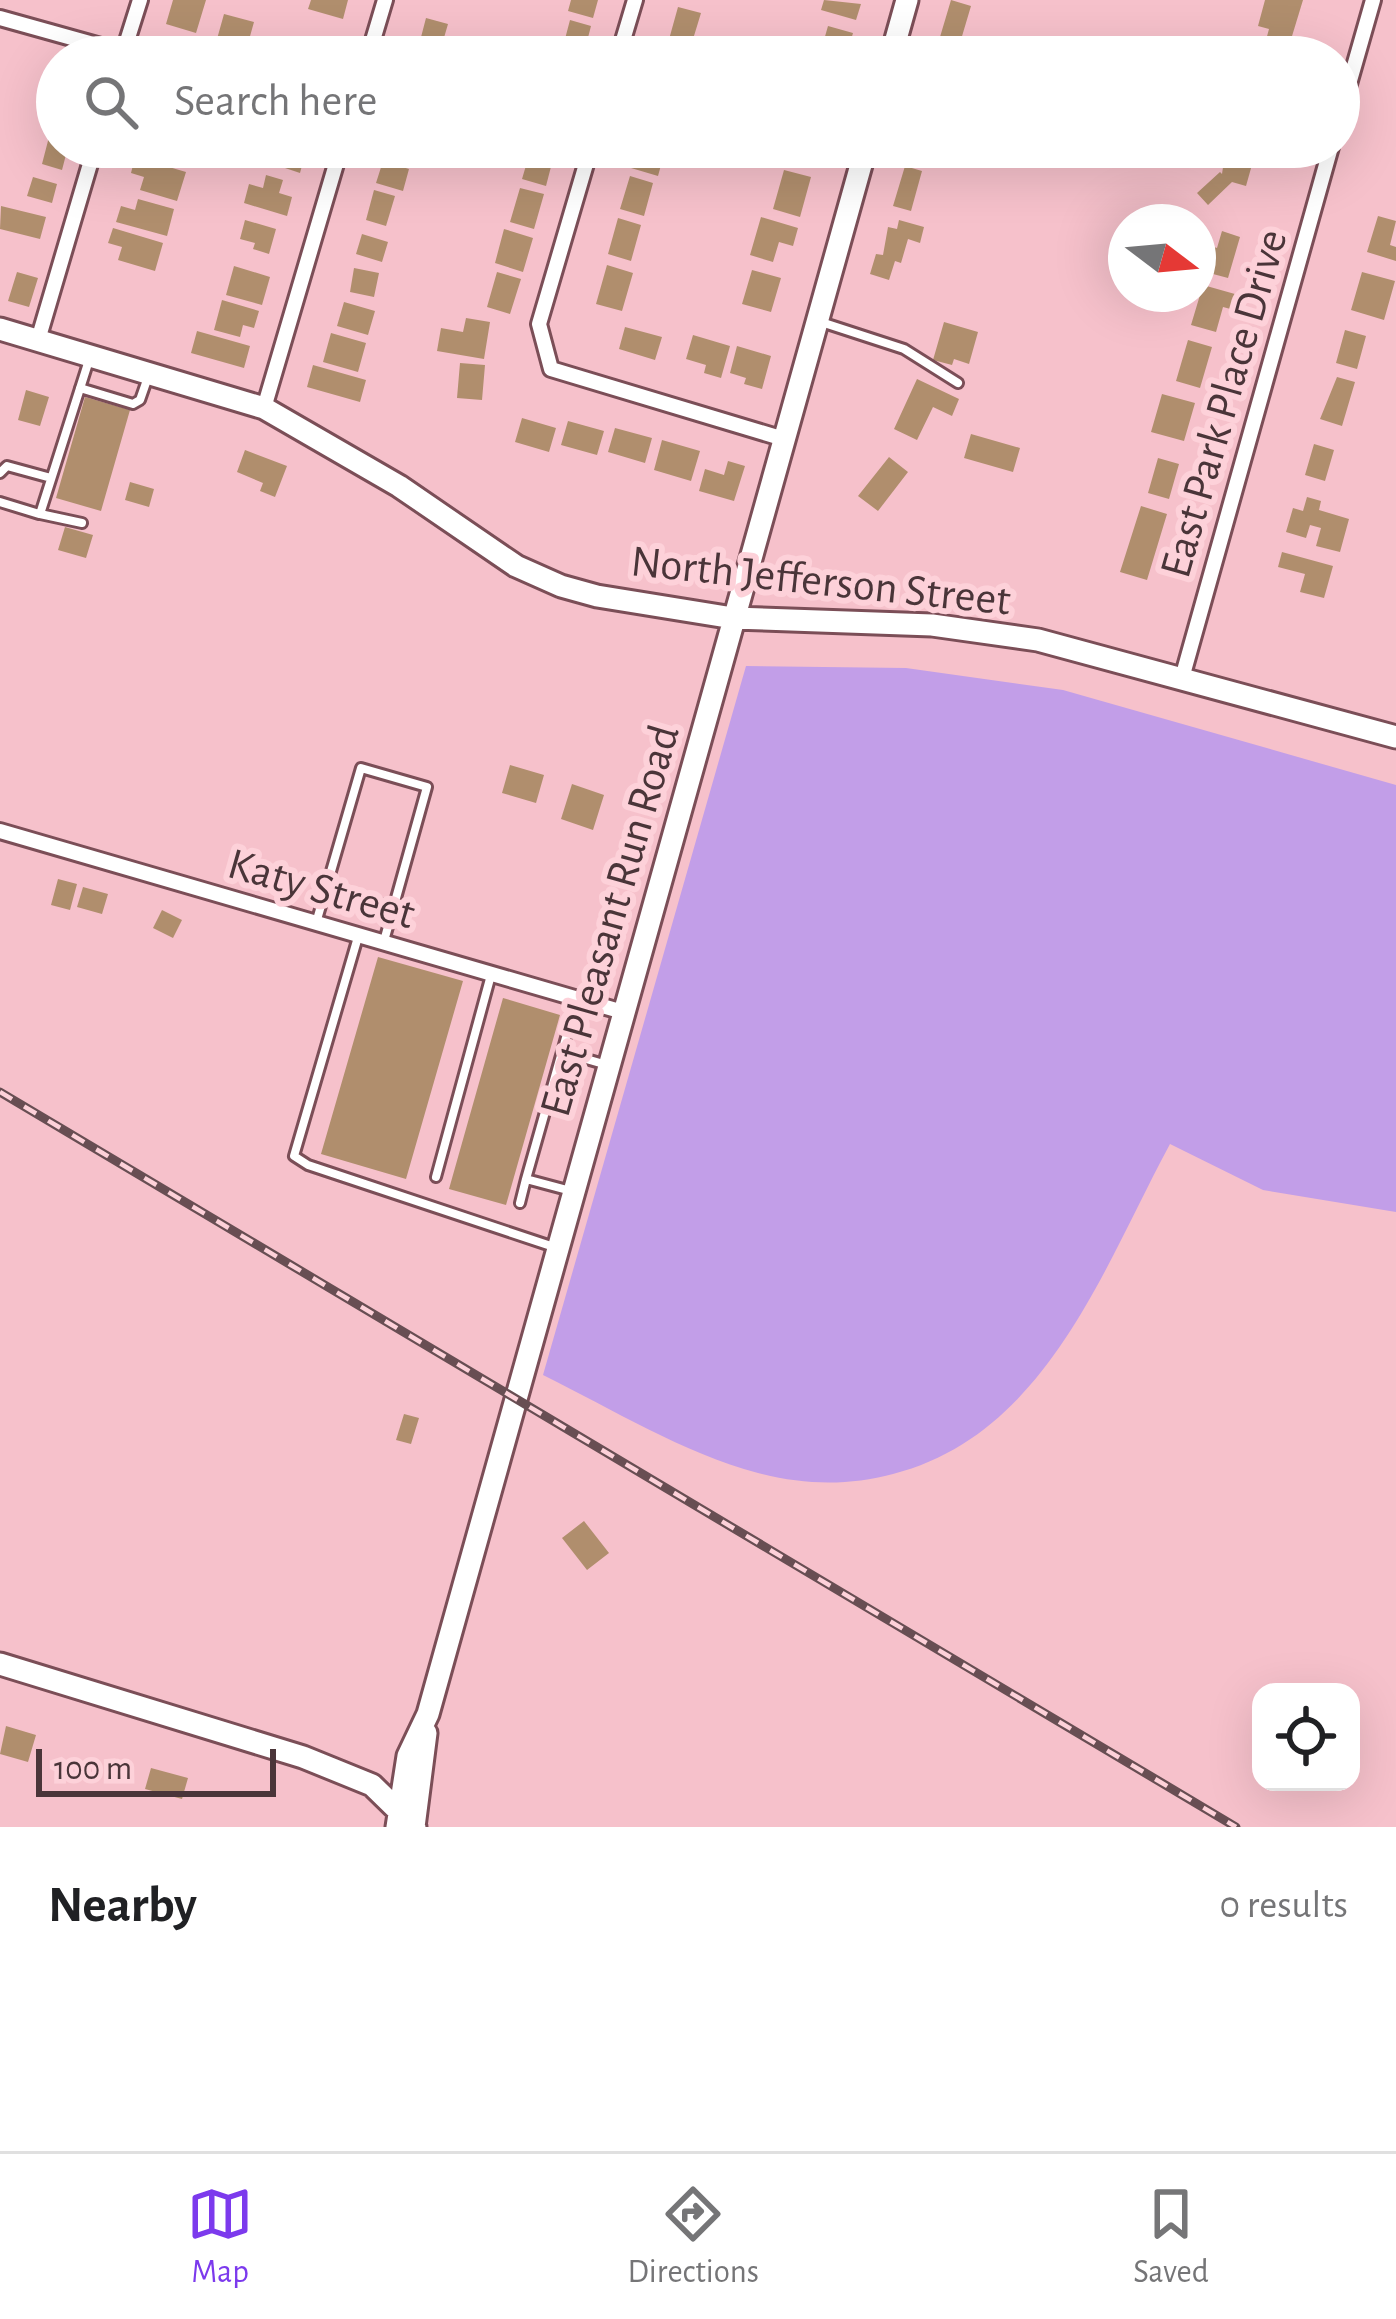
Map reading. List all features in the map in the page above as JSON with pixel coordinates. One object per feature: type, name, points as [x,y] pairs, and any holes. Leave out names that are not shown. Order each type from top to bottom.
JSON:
[{"type":"street","points":[[129,36],[140,0]]},
{"type":"street","points":[[374,36],[385,0]]},
{"type":"street","points":[[624,36],[635,0]]},
{"type":"street","points":[[897,36],[907,0]]},
{"type":"street","points":[[1360,46],[1373,0]]},
{"type":"street","points":[[0,18],[62,36]]},
{"type":"street","points":[[38,340],[89,168]]},
{"type":"street","points":[[264,407],[335,168]]},
{"type":"street","points":[[585,168],[539,324],[551,370],[784,439]]},
{"type":"street","name":"East Pleasant Run Road","points":[[408,1824],[408,1756],[428,1714],[860,168]]},
{"type":"street","name":"East Park Place Drive","points":[[1182,678],[1325,168]]},
{"type":"street","name":"North Jefferson Street","points":[[0,329],[264,407],[398,486],[516,566],[597,596],[733,618],[972,629],[1081,649],[1396,737]]},
{"type":"street","name":"Katy Street","points":[[0,831],[623,1012]]},
{"type":"street","points":[[0,1664],[303,1757],[372,1785],[408,1824]]},
{"type":"lane","points":[[817,320],[904,350],[958,383]]},
{"type":"lane","points":[[40,514],[91,356]]},
{"type":"lane","points":[[80,388],[134,404],[149,374]]},
{"type":"lane","points":[[0,473],[7,466],[52,478]]},
{"type":"lane","points":[[0,502],[82,523]]},
{"type":"lane","points":[[316,923],[361,768],[427,787],[384,943]]},
{"type":"lane","points":[[326,890],[393,907]]},
{"type":"lane","points":[[358,935],[295,1156],[308,1165],[558,1248]]},
{"type":"lane","points":[[436,1177],[492,974]]},
{"type":"lane","points":[[520,1203],[570,1023]]},
{"type":"lane","points":[[562,1052],[608,1065]]},
{"type":"lane","points":[[526,1179],[573,1192]]},
{"type":"shaded area","points":[[746,666],[906,668],[1063,690],[1396,785],[1396,1212],[1263,1190],[1170,1144],[1093,1293],[1030,1385],[991,1423],[946,1454],[876,1478],[809,1482],[730,1464],[675,1442],[543,1375]]},
{"type":"building","points":[[173,0],[206,0],[196,33],[166,24]]},
{"type":"building","points":[[311,0],[348,0],[343,19],[308,9]]},
{"type":"building","points":[[571,0],[598,0],[593,18],[568,11]]},
{"type":"building","points":[[824,0],[861,4],[856,20],[821,10]]},
{"type":"building","points":[[951,0],[971,6],[962,36],[940,36]]},
{"type":"building","points":[[1265,0],[1303,0],[1292,36],[1267,36],[1269,29],[1258,26]]},
{"type":"building","points":[[678,7],[701,13],[694,36],[670,36]]},
{"type":"building","points":[[224,14],[254,22],[250,36],[218,36]]},
{"type":"building","points":[[426,18],[448,24],[444,36],[421,36]]},
{"type":"building","points":[[570,20],[591,26],[588,36],[566,36]]},
{"type":"building","points":[[828,26],[853,33],[852,36],[825,36]]},
{"type":"building","points":[[132,168],[186,172],[177,201],[140,190],[144,177],[131,173]]},
{"type":"building","points":[[381,168],[409,169],[403,191],[376,183]]},
{"type":"building","points":[[525,168],[551,168],[546,186],[522,179]]},
{"type":"building","points":[[631,168],[660,168],[658,176]]},
{"type":"building","points":[[904,168],[922,171],[911,211],[893,206]]},
{"type":"building","points":[[1251,168],[1246,186],[1232,182],[1207,204],[1197,193],[1220,172]]},
{"type":"building","points":[[784,170],[811,177],[800,217],[773,209]]},
{"type":"building","points":[[266,175],[283,180],[279,193],[292,197],[287,216],[244,203],[249,184],[263,188]]},
{"type":"building","points":[[630,176],[653,183],[644,216],[620,209]]},
{"type":"building","points":[[33,177],[57,184],[52,203],[27,196]]},
{"type":"building","points":[[520,188],[544,194],[534,229],[510,222]]},
{"type":"building","points":[[374,190],[395,196],[386,226],[366,220]]},
{"type":"building","points":[[138,199],[174,209],[167,236],[116,222],[121,206],[135,210]]},
{"type":"building","points":[[1,206],[46,217],[40,239],[0,229]]},
{"type":"building","points":[[1378,216],[1396,221],[1390,245],[1396,247],[1396,261],[1367,252]]},
{"type":"building","points":[[761,217],[798,228],[793,246],[779,242],[773,262],[750,255]]},
{"type":"building","points":[[618,218],[641,225],[631,261],[608,254]]},
{"type":"building","points":[[245,220],[276,229],[269,254],[240,239]]},
{"type":"building","points":[[899,220],[924,227],[920,243],[908,239],[901,263],[895,261],[889,280],[870,274],[876,254],[883,255],[888,227],[897,229]]},
{"type":"building","points":[[113,228],[163,243],[155,271],[118,260],[122,247],[108,243]]},
{"type":"building","points":[[504,229],[533,238],[523,272],[495,263]]},
{"type":"building","points":[[1222,231],[1240,237],[1228,278],[1216,275]]},
{"type":"building","points":[[362,234],[388,242],[382,262],[356,254]]},
{"type":"building","points":[[607,265],[633,273],[622,311],[596,304]]},
{"type":"building","points":[[234,266],[270,277],[262,305],[226,295]]},
{"type":"building","points":[[354,268],[379,273],[374,297],[350,292]]},
{"type":"building","points":[[752,270],[781,278],[771,312],[742,304]]},
{"type":"building","points":[[17,272],[38,278],[29,307],[8,301]]},
{"type":"building","points":[[497,272],[521,279],[510,314],[487,307]]},
{"type":"building","points":[[1362,272],[1395,281],[1384,320],[1351,310]]},
{"type":"building","points":[[1216,289],[1242,296],[1238,311],[1223,307],[1216,332],[1191,325],[1195,312],[1216,312]]},
{"type":"building","points":[[222,300],[259,311],[254,328],[243,325],[240,337],[214,330]]},
{"type":"building","points":[[344,302],[375,311],[368,335],[337,326]]},
{"type":"building","points":[[466,318],[490,322],[484,359],[437,351],[441,328],[463,332]]},
{"type":"building","points":[[944,322],[978,332],[969,364],[933,360]]},
{"type":"building","points":[[625,327],[662,337],[655,360],[619,349]]},
{"type":"building","points":[[1345,330],[1366,336],[1357,369],[1336,363]]},
{"type":"building","points":[[197,331],[250,346],[244,368],[191,353]]},
{"type":"building","points":[[331,333],[366,343],[358,372],[323,362]]},
{"type":"building","points":[[693,335],[730,346],[721,378],[704,373],[706,365],[686,359]]},
{"type":"building","points":[[1188,340],[1212,347],[1200,388],[1176,381]]},
{"type":"building","points":[[737,346],[771,356],[762,389],[730,373]]},
{"type":"building","points":[[460,363],[485,365],[482,400],[457,398]]},
{"type":"building","points":[[313,365],[366,380],[360,402],[307,387]]},
{"type":"building","points":[[1337,377],[1355,382],[1342,426],[1320,419]]},
{"type":"building","points":[[917,379],[959,399],[952,416],[933,407],[917,440],[894,429]]},
{"type":"building","points":[[26,390],[49,397],[40,426],[18,420]]},
{"type":"building","points":[[1162,394],[1195,403],[1184,441],[1151,432]]},
{"type":"building","points":[[85,397],[130,410],[101,511],[56,498]]},
{"type":"building","points":[[522,418],[556,428],[549,452],[515,442]]},
{"type":"building","points":[[568,421],[604,431],[597,455],[561,445]]},
{"type":"building","points":[[615,428],[652,438],[645,463],[608,452]]},
{"type":"building","points":[[971,434],[1020,448],[1013,472],[964,458]]},
{"type":"building","points":[[662,440],[700,451],[691,481],[654,470]]},
{"type":"building","points":[[1314,444],[1334,450],[1325,481],[1305,475]]},
{"type":"building","points":[[245,450],[287,466],[275,497],[260,491],[263,483],[237,472]]},
{"type":"building","points":[[889,457],[908,472],[878,511],[858,496]]},
{"type":"building","points":[[1158,458],[1179,464],[1169,499],[1148,493]]},
{"type":"building","points":[[728,461],[745,466],[734,501],[699,491],[705,469],[724,475]]},
{"type":"building","points":[[130,482],[154,489],[149,507],[125,500]]},
{"type":"building","points":[[1307,497],[1321,501],[1319,510],[1349,519],[1340,552],[1316,546],[1321,528],[1310,525],[1306,538],[1286,532],[1293,508],[1303,511]]},
{"type":"building","points":[[1141,506],[1167,514],[1147,580],[1120,572]]},
{"type":"building","points":[[65,527],[93,535],[86,558],[58,550]]},
{"type":"building","points":[[1282,552],[1333,566],[1324,598],[1300,592],[1305,574],[1278,567]]},
{"type":"building","points":[[510,765],[544,775],[536,803],[502,793]]},
{"type":"building","points":[[572,784],[604,795],[593,830],[561,819]]},
{"type":"building","points":[[58,879],[77,884],[70,910],[51,905]]},
{"type":"building","points":[[83,887],[108,894],[102,914],[77,907]]},
{"type":"building","points":[[162,910],[182,920],[173,938],[153,928]]},
{"type":"building","points":[[378,957],[463,981],[406,1179],[321,1154]]},
{"type":"building","points":[[503,998],[560,1015],[506,1205],[449,1189]]},
{"type":"building","points":[[404,1414],[419,1418],[411,1444],[396,1440]]},
{"type":"building","points":[[584,1521],[609,1553],[587,1570],[562,1538]]},
{"type":"building","points":[[6,1726],[36,1735],[28,1762],[0,1754]]},
{"type":"building","points":[[151,1768],[188,1778],[182,1799],[145,1789]]},
{"type":"railway","points":[[0,1092],[1236,1827]]}]
